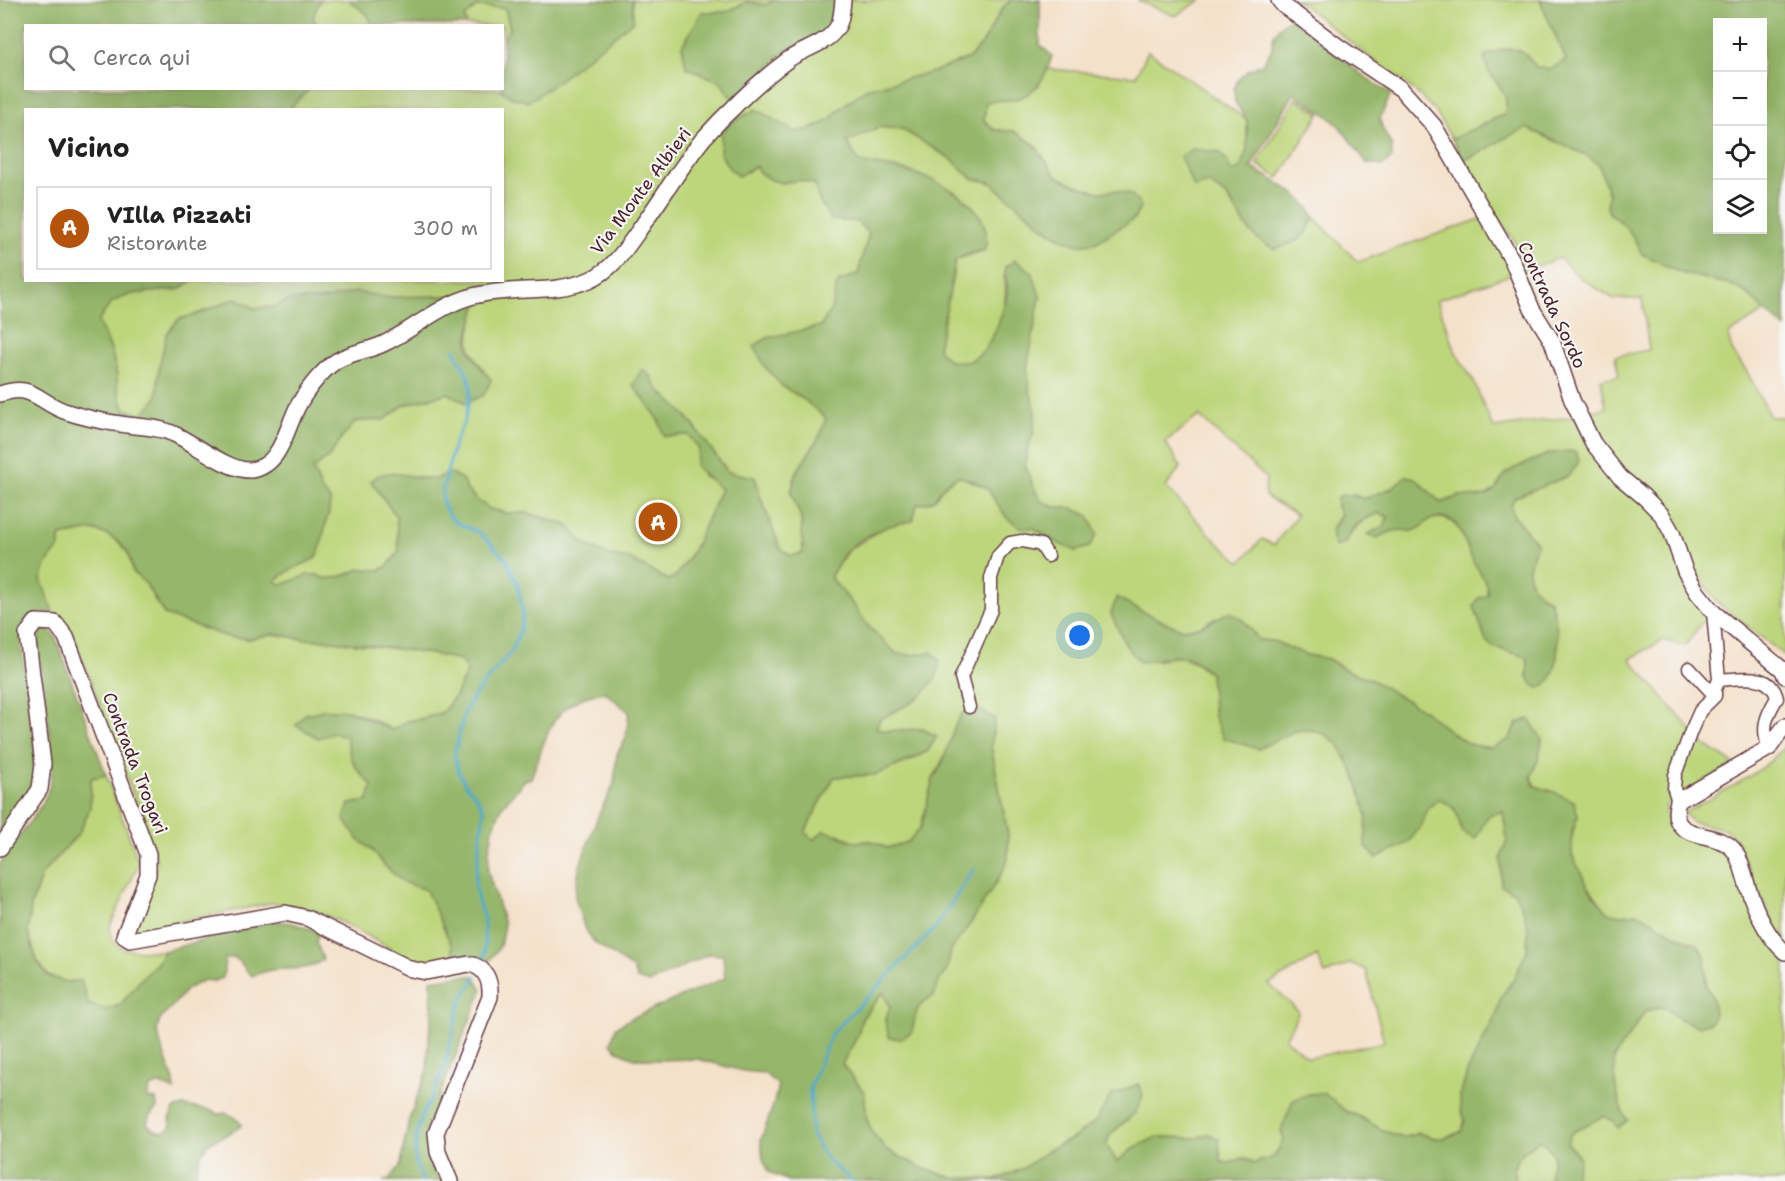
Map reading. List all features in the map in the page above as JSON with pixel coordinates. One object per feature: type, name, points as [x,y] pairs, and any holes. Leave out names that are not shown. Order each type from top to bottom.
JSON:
[{"type":"street","name":"Via Monte Albieri","points":[[0,394],[13,390],[30,392],[62,410],[101,421],[162,429],[234,468],[247,471],[268,464],[279,450],[299,403],[326,368],[341,358],[382,344],[455,301],[483,294],[570,287],[590,280],[607,270],[625,250],[703,140],[732,108],[770,73],[793,56],[832,34],[842,14],[843,0]]},
{"type":"street","name":"Contrada Sordo","points":[[1279,0],[1339,47],[1401,89],[1434,126],[1512,260],[1532,309],[1552,341],[1572,400],[1593,443],[1620,477],[1662,515],[1672,533],[1685,571],[1697,592],[1713,612],[1783,670],[1785,676]]},
{"type":"street","points":[[969,707],[961,677],[991,610],[990,578],[998,556],[1010,543],[1022,541],[1041,545],[1048,556]]},
{"type":"street","points":[[1713,612],[1719,680],[1715,696],[1700,711],[1676,775],[1674,789],[1678,801],[1676,817],[1684,829],[1731,847],[1738,857],[1750,893],[1764,924],[1785,952]]},
{"type":"street","name":"Contrada Trogari","points":[[0,848],[40,789],[43,764],[27,634],[36,622],[55,623],[66,637],[148,854],[148,875],[124,936],[130,940],[285,913],[307,918],[411,969],[426,972],[469,964],[476,965],[486,974],[491,989],[490,997],[436,1133],[438,1152],[450,1181]]},
{"type":"street","points":[[1689,668],[1715,696]]},
{"type":"street","points":[[1719,680],[1748,678],[1761,680],[1773,687],[1777,698],[1768,713],[1764,735],[1769,748]]},
{"type":"street","points":[[1678,801],[1769,748],[1785,726]]},
{"type":"green space","points":[[0,0],[322,0],[313,17],[316,24],[24,24],[24,90],[308,90],[290,108],[24,108],[24,282],[190,282],[180,289],[131,294],[112,302],[98,321],[110,347],[116,369],[118,391],[124,409],[142,415],[157,397],[159,367],[167,333],[179,319],[236,298],[254,308],[274,307],[290,300],[321,300],[356,292],[385,297],[475,297],[476,309],[468,342],[473,356],[491,380],[484,395],[466,403],[448,393],[404,405],[384,420],[356,421],[329,457],[313,469],[321,489],[330,500],[329,512],[316,558],[289,571],[275,581],[282,585],[308,575],[317,575],[325,579],[343,576],[360,569],[379,570],[388,566],[399,551],[396,516],[371,481],[377,476],[392,473],[431,479],[450,473],[462,479],[467,490],[490,509],[506,513],[528,513],[567,525],[583,543],[609,556],[629,559],[668,580],[676,576],[693,551],[721,489],[695,465],[699,449],[689,435],[664,436],[658,418],[633,385],[642,369],[650,375],[657,388],[688,418],[728,472],[755,477],[780,548],[791,556],[803,553],[801,517],[791,493],[796,473],[820,436],[826,418],[802,398],[782,386],[765,367],[754,346],[767,338],[821,326],[831,309],[838,282],[858,274],[869,233],[856,221],[831,220],[819,200],[815,184],[799,180],[782,183],[769,179],[759,172],[756,166],[738,176],[729,168],[720,153],[721,135],[729,124],[756,109],[795,132],[812,129],[828,121],[843,106],[866,89],[933,72],[969,58],[982,44],[1003,7],[1012,0],[1040,0],[1040,45],[1052,56],[1047,70],[1040,83],[1030,93],[1012,100],[986,102],[984,120],[994,130],[1014,131],[1034,144],[1056,176],[1098,192],[1116,191],[1131,194],[1141,206],[1134,219],[1095,243],[1078,245],[1043,227],[990,182],[975,179],[953,160],[902,129],[879,127],[847,142],[859,162],[903,170],[932,180],[956,192],[966,200],[982,220],[986,233],[985,250],[955,260],[938,350],[950,361],[968,362],[988,345],[1000,320],[1007,293],[1005,267],[1015,260],[1032,272],[1040,296],[1027,368],[1035,408],[1034,432],[1028,447],[1025,465],[1041,501],[1054,507],[1072,508],[1089,516],[1097,535],[1089,547],[1076,551],[1057,543],[1033,528],[1020,527],[1007,518],[987,488],[959,476],[945,484],[932,500],[917,504],[913,521],[879,530],[855,544],[844,555],[830,577],[867,625],[897,654],[914,655],[932,652],[940,661],[936,678],[923,694],[913,702],[880,719],[876,728],[887,731],[922,729],[937,736],[928,751],[895,767],[874,775],[834,777],[805,833],[814,840],[824,830],[856,842],[872,841],[887,848],[908,842],[921,827],[933,779],[942,764],[962,713],[982,711],[995,719],[991,746],[1008,835],[1008,859],[1000,876],[951,950],[947,970],[939,981],[934,996],[923,1002],[917,1010],[912,1032],[900,1039],[889,1037],[885,1021],[890,1007],[883,992],[861,1020],[858,1035],[842,1064],[864,1092],[867,1120],[872,1132],[887,1150],[922,1168],[954,1178],[998,1179],[1024,1168],[1049,1150],[1075,1137],[1096,1121],[1111,1095],[1138,1084],[1143,1095],[1136,1112],[1110,1135],[1106,1145],[1117,1162],[1134,1148],[1157,1137],[1196,1138],[1209,1134],[1219,1139],[1221,1162],[1230,1163],[1243,1158],[1255,1163],[1274,1157],[1284,1140],[1281,1131],[1293,1100],[1309,1094],[1323,1093],[1345,1111],[1403,1138],[1419,1133],[1440,1138],[1461,1132],[1465,1120],[1460,1097],[1468,1070],[1497,1013],[1501,997],[1513,980],[1527,951],[1528,929],[1524,912],[1514,892],[1501,886],[1501,858],[1507,840],[1503,811],[1488,816],[1475,839],[1462,832],[1453,808],[1438,799],[1428,808],[1422,825],[1408,843],[1376,858],[1365,845],[1367,816],[1355,775],[1338,744],[1324,734],[1310,730],[1295,731],[1258,749],[1223,738],[1214,717],[1210,673],[1192,659],[1184,657],[1140,662],[1127,647],[1111,614],[1117,597],[1135,608],[1182,629],[1199,627],[1229,612],[1242,619],[1259,640],[1273,641],[1307,655],[1328,659],[1348,671],[1370,679],[1425,711],[1453,734],[1471,745],[1492,748],[1508,740],[1518,723],[1529,719],[1542,739],[1539,757],[1531,776],[1534,786],[1574,801],[1578,816],[1572,832],[1572,855],[1590,890],[1608,913],[1621,915],[1639,913],[1677,936],[1697,944],[1705,957],[1706,985],[1712,997],[1714,1016],[1711,1022],[1697,1026],[1663,1007],[1645,1011],[1614,1057],[1615,1084],[1622,1111],[1628,1120],[1618,1128],[1612,1120],[1603,1116],[1571,1133],[1567,1143],[1580,1158],[1574,1178],[1567,1181],[1552,1181],[1549,1177],[1553,1156],[1550,1149],[1540,1140],[1519,1156],[1514,1167],[1516,1181],[788,1181],[769,1172],[763,1159],[761,1140],[778,1085],[764,1073],[743,1071],[698,1059],[635,1058],[618,1051],[611,1043],[616,1027],[725,978],[723,955],[709,954],[649,983],[637,979],[633,969],[594,942],[584,927],[575,897],[579,868],[598,816],[614,784],[617,754],[626,738],[629,712],[605,692],[587,696],[573,703],[554,721],[531,778],[525,780],[502,807],[493,829],[488,872],[504,924],[500,946],[487,964],[481,959],[454,959],[452,946],[426,890],[403,882],[358,839],[344,819],[349,804],[368,801],[372,785],[354,764],[346,736],[333,733],[318,738],[296,725],[305,714],[323,710],[348,710],[392,730],[407,721],[443,712],[455,696],[467,672],[461,660],[405,650],[273,634],[249,639],[228,637],[165,615],[146,584],[133,572],[128,553],[119,542],[93,530],[60,536],[60,546],[46,564],[41,580],[53,613],[33,616],[28,619],[23,629],[21,643],[35,754],[34,772],[26,796],[0,833]]},
{"type":"green space","points":[[349,0],[367,14],[372,24],[316,24],[313,17],[319,2]]},
{"type":"green space","points":[[349,0],[632,0],[633,21],[553,85],[528,102],[511,97],[501,90],[504,90],[504,38],[510,28],[505,8],[476,7],[465,17],[466,24],[372,24],[367,14]]},
{"type":"green space","points":[[632,0],[774,0],[766,5],[747,2],[726,12],[702,12],[686,67],[721,82],[767,67],[785,51],[801,47],[839,0],[1012,0],[1003,7],[982,44],[969,58],[933,72],[866,89],[843,106],[828,121],[812,129],[795,132],[756,109],[729,124],[747,172],[756,166],[759,172],[769,179],[782,183],[799,180],[815,184],[819,200],[856,221],[869,233],[858,274],[838,283],[831,309],[821,327],[767,338],[782,386],[802,398],[826,418],[820,436],[796,473],[791,493],[801,517],[803,553],[791,556],[780,548],[755,478],[728,472],[688,418],[657,388],[650,375],[633,385],[658,418],[664,436],[689,435],[699,449],[703,476],[721,489],[693,551],[676,576],[668,580],[629,559],[609,556],[583,543],[567,525],[528,513],[506,513],[490,509],[467,490],[462,479],[434,479],[401,475],[371,481],[396,516],[399,551],[388,566],[379,570],[360,569],[343,576],[325,579],[317,575],[308,575],[282,585],[274,581],[317,555],[330,500],[321,489],[313,469],[329,457],[356,421],[384,420],[404,405],[448,393],[466,403],[491,380],[476,359],[470,344],[471,328],[478,303],[452,296],[385,297],[356,292],[321,300],[290,300],[274,307],[254,308],[236,298],[179,319],[159,367],[158,397],[142,415],[124,409],[118,391],[116,369],[110,347],[97,321],[112,302],[131,294],[180,289],[190,282],[504,282],[504,108],[290,108],[308,90],[501,90],[511,97],[528,101],[553,85],[633,21]]},
{"type":"green space","points":[[774,0],[839,0],[833,26],[801,47],[785,51],[733,101],[721,82],[686,67],[682,46],[702,12],[726,12],[747,2],[766,5]]},
{"type":"green space","points":[[1137,0],[1201,0],[1175,16]]},
{"type":"green space","points":[[1274,0],[1540,0],[1567,60],[1551,69],[1536,67],[1525,54],[1484,57],[1489,72],[1505,96],[1505,114],[1452,139],[1435,111],[1403,81],[1298,1]]},
{"type":"green space","points":[[1540,0],[1785,0],[1785,328],[1747,293],[1729,284],[1681,273],[1642,254],[1629,231],[1609,213],[1607,206],[1609,195],[1599,165],[1586,155],[1527,128],[1463,160],[1452,139],[1505,114],[1505,96],[1489,72],[1484,57],[1499,50],[1511,49],[1527,56],[1536,67],[1551,69],[1566,60]]},
{"type":"green space","points":[[476,7],[505,8],[510,28],[504,38],[504,24],[466,24],[465,17]]},
{"type":"green space","points":[[1291,18],[1361,74],[1391,94],[1380,118],[1382,128],[1392,146],[1392,158],[1382,166],[1367,163],[1340,127],[1294,93],[1251,167],[1295,194],[1314,217],[1300,239],[1276,249],[1266,245],[1253,234],[1228,198],[1221,192],[1209,183],[1194,187],[1180,157],[1192,149],[1219,152],[1227,161],[1231,172],[1240,169],[1247,149],[1247,120],[1235,102],[1234,89],[1239,78],[1262,64],[1271,51],[1274,35],[1279,27]]},
{"type":"green space","points":[[1148,51],[1247,120],[1248,149],[1240,170],[1231,172],[1227,161],[1219,152],[1206,151],[1209,183],[1226,195],[1250,232],[1306,234],[1314,217],[1358,262],[1483,218],[1513,273],[1515,242],[1481,194],[1463,160],[1527,128],[1586,155],[1599,165],[1609,195],[1607,206],[1609,213],[1629,230],[1642,254],[1681,273],[1729,284],[1747,293],[1765,311],[1728,335],[1732,351],[1747,372],[1770,417],[1785,417],[1785,656],[1718,603],[1694,570],[1679,526],[1672,514],[1619,464],[1607,449],[1587,412],[1606,408],[1601,379],[1619,376],[1615,356],[1649,350],[1642,299],[1614,299],[1579,277],[1560,258],[1437,300],[1456,353],[1474,382],[1493,428],[1575,416],[1591,453],[1617,483],[1653,508],[1708,614],[1685,646],[1663,640],[1630,659],[1702,743],[1734,764],[1669,801],[1666,805],[1666,815],[1675,826],[1723,846],[1785,959],[1785,1181],[1567,1181],[1574,1178],[1567,1143],[1571,1133],[1603,1115],[1612,1120],[1622,1111],[1615,1083],[1614,1060],[1645,1011],[1663,1007],[1697,1026],[1711,1022],[1714,1016],[1712,997],[1706,985],[1705,957],[1697,944],[1677,936],[1639,913],[1621,915],[1608,913],[1592,892],[1573,859],[1572,834],[1578,816],[1554,792],[1535,786],[1531,776],[1539,757],[1518,723],[1508,740],[1492,748],[1471,745],[1453,734],[1425,711],[1370,679],[1348,671],[1328,659],[1307,655],[1273,641],[1259,640],[1242,619],[1214,618],[1199,627],[1182,629],[1135,608],[1117,597],[1111,614],[1127,647],[1157,661],[1174,657],[1185,658],[1210,673],[1214,717],[1258,749],[1283,736],[1303,730],[1322,733],[1336,741],[1349,761],[1358,784],[1365,808],[1367,828],[1421,825],[1428,808],[1438,799],[1453,808],[1462,832],[1475,839],[1488,816],[1503,810],[1507,840],[1501,858],[1524,912],[1528,929],[1527,951],[1513,980],[1501,997],[1497,1013],[1468,1070],[1460,1097],[1465,1120],[1461,1132],[1440,1138],[1419,1133],[1403,1138],[1345,1111],[1333,1100],[1284,1140],[1274,1157],[1255,1163],[1243,1158],[1230,1163],[1221,1162],[1209,1134],[1196,1138],[1157,1137],[1134,1148],[1117,1162],[1106,1145],[1110,1135],[1102,1110],[1096,1121],[1075,1137],[1049,1150],[1024,1168],[998,1179],[954,1178],[922,1168],[887,1150],[871,1132],[867,1120],[864,1092],[842,1064],[858,1035],[861,1020],[883,992],[890,1007],[885,1021],[911,1032],[917,1010],[923,1002],[934,996],[939,981],[947,970],[951,950],[1000,876],[1008,859],[1008,835],[991,746],[995,719],[948,749],[933,779],[921,827],[908,842],[887,848],[872,841],[856,842],[838,834],[814,840],[805,833],[834,777],[873,775],[912,760],[928,751],[922,729],[887,731],[875,729],[880,719],[896,711],[932,652],[897,655],[867,625],[830,577],[848,550],[880,530],[898,522],[912,521],[917,504],[935,498],[946,484],[959,476],[987,488],[1007,518],[1020,527],[1033,528],[1041,532],[1072,508],[1054,507],[1041,501],[1025,464],[1034,432],[1035,408],[1027,368],[1040,296],[1004,276],[1004,305],[998,325],[988,343],[981,353],[968,363],[950,361],[938,350],[955,260],[985,250],[946,187],[909,171],[859,162],[847,142],[879,127],[902,129],[953,160],[974,179],[990,182],[1043,227],[1078,245],[1134,219],[1141,206],[1131,194],[1116,191],[1098,192],[1056,176],[1034,144],[1014,131],[994,130],[984,120],[986,102],[1038,86],[1048,69],[1136,76]],"holes":[[[1199,416],[1266,478],[1265,496],[1297,515],[1274,545],[1262,539],[1241,562],[1217,542],[1166,487],[1181,467],[1165,442]],[[1566,451],[1568,476],[1515,497],[1511,505],[1513,515],[1537,544],[1527,571],[1534,590],[1550,600],[1555,618],[1558,648],[1527,675],[1528,657],[1483,632],[1474,606],[1479,598],[1488,595],[1487,585],[1460,532],[1453,523],[1434,518],[1420,528],[1393,530],[1376,538],[1388,517],[1379,513],[1359,524],[1345,544],[1331,530],[1354,495],[1364,499],[1392,488],[1406,476],[1415,478],[1441,503],[1459,496],[1487,495],[1495,490],[1506,474],[1513,469],[1548,454]],[[1317,956],[1325,974],[1351,963],[1366,970],[1384,1042],[1309,1058],[1285,1039],[1299,1012],[1269,984]]]},
{"type":"green space","points":[[1296,98],[1320,113],[1279,178],[1257,164]]},
{"type":"green space","points":[[1576,452],[1579,461],[1568,476],[1515,497],[1511,505],[1513,515],[1537,544],[1530,561],[1530,582],[1540,594],[1549,600],[1557,631],[1555,666],[1547,683],[1539,688],[1530,681],[1527,657],[1493,647],[1486,641],[1474,606],[1479,598],[1487,595],[1486,586],[1455,523],[1441,517],[1432,519],[1415,530],[1396,530],[1376,538],[1367,534],[1384,527],[1388,517],[1379,513],[1358,524],[1343,543],[1336,547],[1333,542],[1332,531],[1341,515],[1337,506],[1337,497],[1345,494],[1364,499],[1392,488],[1406,476],[1415,478],[1441,503],[1459,496],[1478,497],[1495,490],[1505,474],[1513,469],[1548,454]]},
{"type":"green space","points":[[93,530],[119,542],[128,553],[133,572],[146,584],[165,615],[228,637],[249,639],[273,634],[405,650],[461,660],[467,672],[455,696],[443,712],[407,721],[392,730],[348,710],[333,733],[346,736],[354,764],[372,785],[358,839],[403,882],[426,890],[452,946],[454,959],[414,961],[325,915],[290,905],[271,903],[128,932],[155,872],[157,861],[73,634],[65,620],[53,613],[41,580],[46,564],[60,546],[60,536]]},
{"type":"green space","points":[[44,630],[50,631],[55,636],[106,775],[91,778],[90,808],[79,833],[42,874],[31,905],[28,932],[37,961],[48,976],[67,982],[81,980],[88,1004],[106,1010],[120,1005],[159,961],[164,951],[273,921],[292,923],[319,932],[316,942],[323,959],[317,963],[305,968],[271,970],[252,976],[234,957],[225,959],[223,978],[214,981],[204,980],[187,989],[160,1020],[157,1029],[174,1081],[175,1091],[159,1084],[150,1088],[147,1098],[156,1099],[157,1108],[150,1115],[147,1124],[155,1130],[164,1132],[171,1126],[170,1117],[174,1109],[183,1106],[210,1110],[218,1114],[226,1113],[236,1118],[242,1125],[208,1144],[199,1161],[196,1181],[0,1181],[0,864],[41,806],[49,789],[52,752],[38,642],[39,634]]},
{"type":"green space","points":[[1785,746],[1785,941],[1777,932],[1736,840],[1725,829],[1692,822],[1684,813],[1751,776]]},
{"type":"green space","points":[[106,775],[139,863],[111,924],[111,935],[119,947],[127,950],[164,951],[159,961],[120,1005],[106,1010],[88,1004],[67,982],[48,976],[37,961],[28,932],[31,905],[42,874],[79,833],[90,808],[91,778]]},
{"type":"green space","points":[[474,976],[482,990],[426,1129],[432,1165],[440,1181],[383,1181],[389,1179],[401,1165],[410,1116],[427,1072],[432,1016],[431,980]]},
{"type":"green space","points":[[1540,1140],[1550,1149],[1553,1156],[1549,1177],[1552,1181],[1516,1181],[1514,1167],[1519,1156]]},
{"type":"waterway","points":[[454,349],[468,376],[471,388],[465,420],[454,444],[442,501],[449,516],[457,523],[480,533],[506,559],[518,585],[523,615],[520,631],[511,652],[477,692],[465,711],[454,756],[459,773],[484,810],[475,881],[477,898],[484,919],[485,951],[482,964]]},
{"type":"waterway","points":[[852,1181],[827,1160],[812,1135],[810,1087],[832,1033],[936,927],[974,869]]},
{"type":"waterway","points":[[423,1181],[416,1165],[417,1131],[445,1065],[461,1000],[476,977]]},
{"type":"place","name":"VIlla Pizzati","points":[[658,522]]}]
